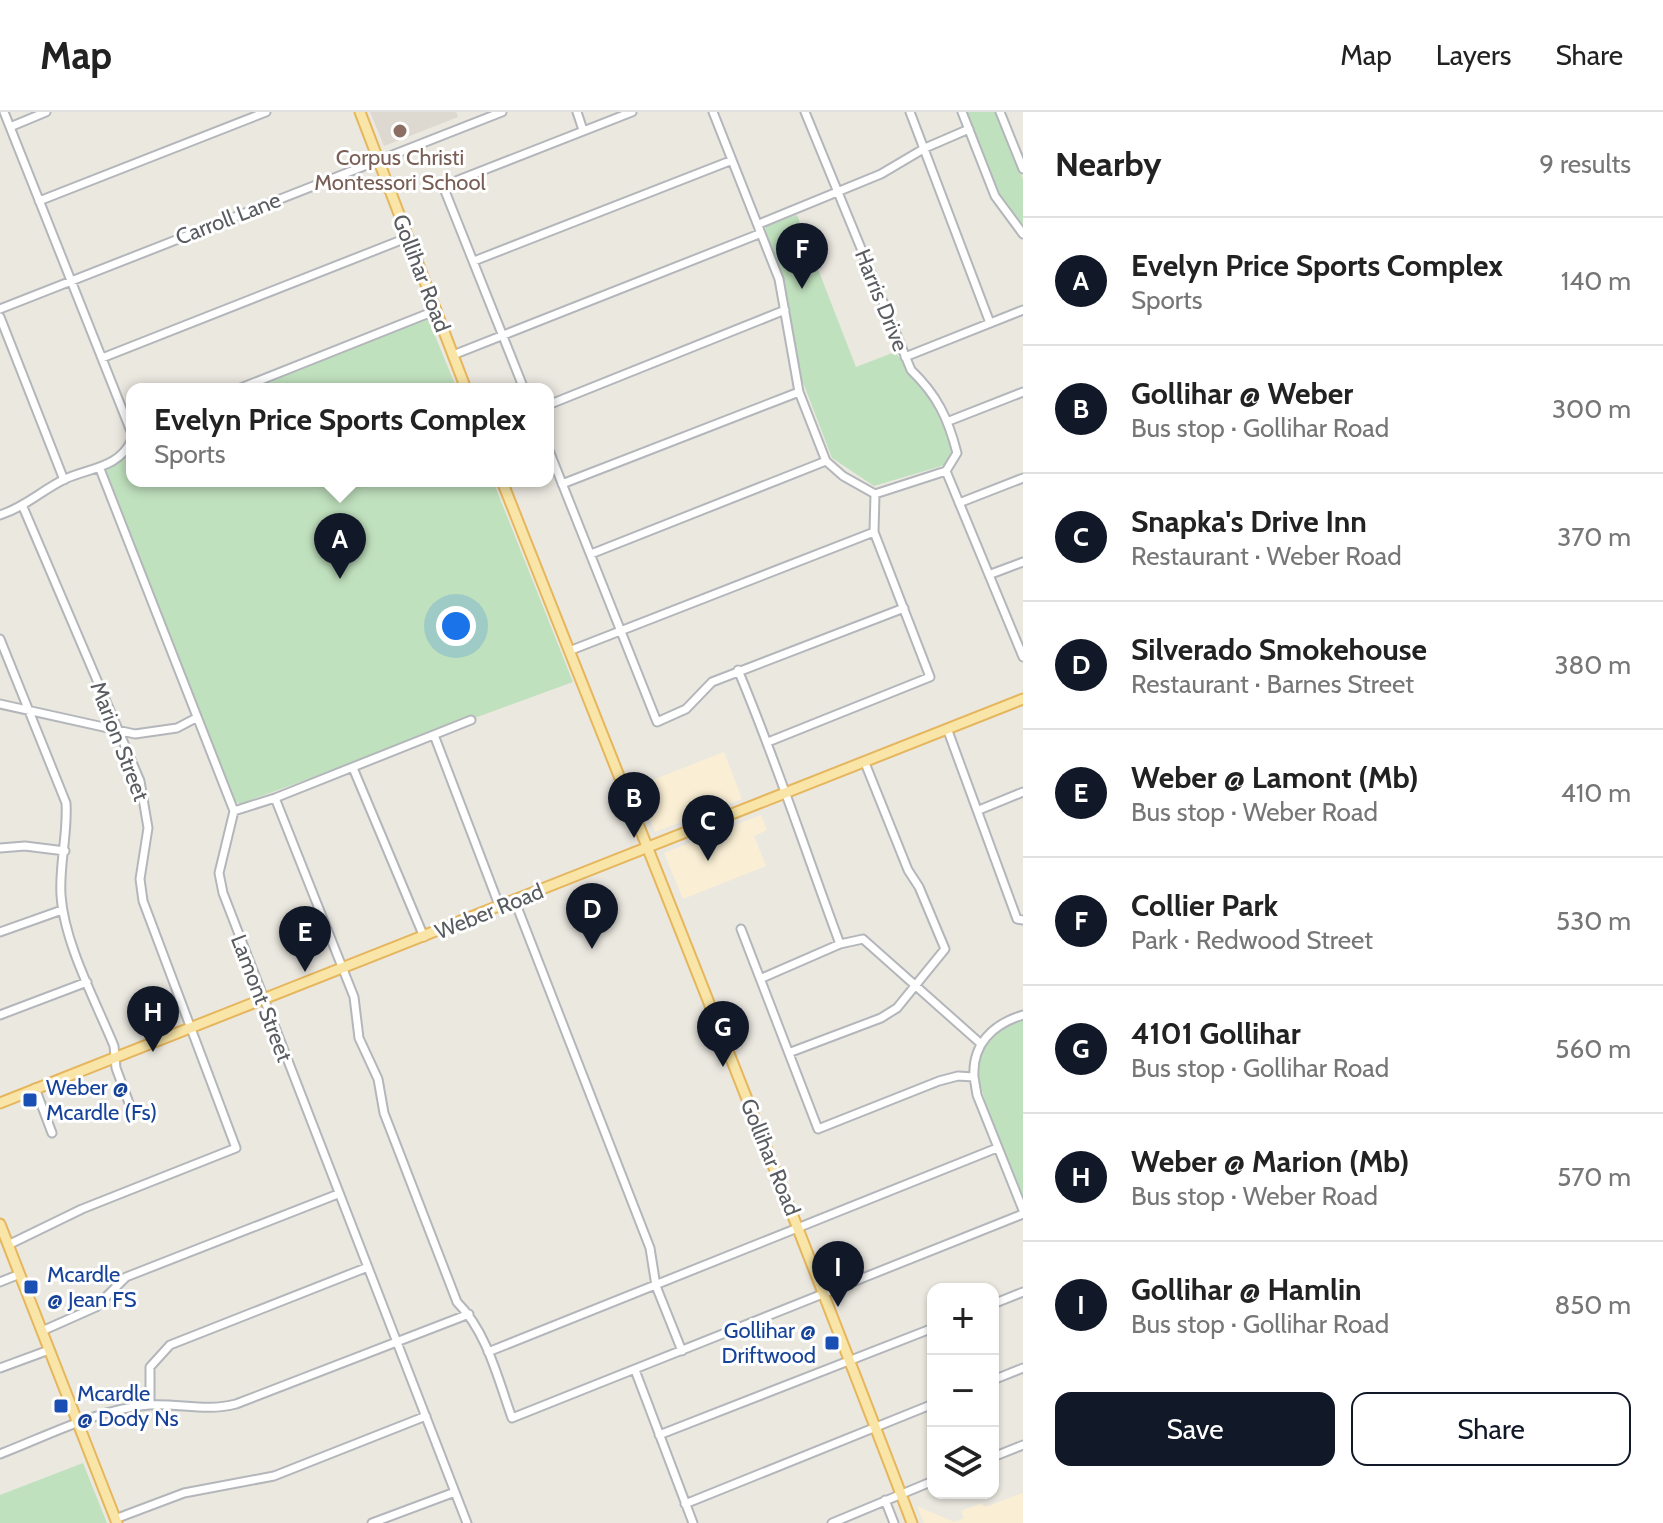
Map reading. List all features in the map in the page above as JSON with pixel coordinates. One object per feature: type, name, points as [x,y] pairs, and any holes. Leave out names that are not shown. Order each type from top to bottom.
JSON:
[{"type":"main road","name":"Gollihar Road","points":[[360,112],[464,383]]},
{"type":"main road","name":"Gollihar Road","points":[[504,487],[799,1226],[873,1429],[912,1523]]},
{"type":"main road","name":"Weber Road","points":[[0,1103],[1023,699]]},
{"type":"main road","points":[[0,1224],[116,1521]]},
{"type":"street","points":[[4,112],[126,420]]},
{"type":"street","points":[[10,127],[46,112]]},
{"type":"street","points":[[39,201],[266,112]]},
{"type":"street","name":"Carroll Lane","points":[[0,309],[502,112]]},
{"type":"street","points":[[577,112],[583,130]]},
{"type":"street","points":[[522,383],[443,186],[632,112]]},
{"type":"street","points":[[713,112],[779,279],[788,345],[799,392],[826,461],[843,476],[875,494],[946,471],[1022,651]]},
{"type":"street","name":"Harris Drive","points":[[805,112],[911,370],[939,401],[949,421],[957,453],[946,471]]},
{"type":"street","points":[[910,112],[990,323]]},
{"type":"street","points":[[962,112],[995,196],[1023,234]]},
{"type":"street","points":[[1000,112],[1023,169]]},
{"type":"street","points":[[759,224],[881,174],[925,148],[969,129]]},
{"type":"street","points":[[474,261],[730,161]]},
{"type":"street","points":[[453,355],[759,234]]},
{"type":"street","points":[[102,358],[409,237]]},
{"type":"street","points":[[253,383],[437,310]]},
{"type":"street","points":[[554,403],[785,310]]},
{"type":"street","points":[[905,357],[1023,310]]},
{"type":"street","points":[[0,317],[64,480]]},
{"type":"street","points":[[562,484],[799,392]]},
{"type":"street","points":[[949,421],[1023,392]]},
{"type":"street","points":[[0,515],[23,507],[64,480],[100,469],[116,460],[126,445]]},
{"type":"street","points":[[591,554],[826,461]]},
{"type":"street","points":[[554,463],[657,722],[673,717],[712,682],[904,608]]},
{"type":"street","points":[[100,469],[234,811],[275,798],[471,720]]},
{"type":"street","points":[[959,503],[1023,478]]},
{"type":"street","points":[[768,742],[930,677],[874,532],[875,494]]},
{"type":"street","name":"Marion Street","points":[[8,1245],[82,1209],[236,1148],[143,901],[140,879],[148,828],[140,781],[23,507]]},
{"type":"street","points":[[569,651],[874,532]]},
{"type":"street","points":[[991,574],[1023,562]]},
{"type":"street","points":[[0,639],[66,803],[65,851],[60,873],[62,910],[129,1103]]},
{"type":"street","points":[[738,670],[768,742],[783,794],[840,944]]},
{"type":"street","points":[[0,704],[135,734],[177,728],[196,718]]},
{"type":"street","points":[[948,731],[1017,919],[1023,920]]},
{"type":"street","points":[[434,735],[499,905]]},
{"type":"street","points":[[791,1052],[881,1018],[897,1008],[945,949],[919,887],[908,870],[865,763]]},
{"type":"street","points":[[353,768],[424,937]]},
{"type":"street","points":[[979,810],[1023,792]]},
{"type":"street","points":[[275,798],[354,997],[359,1038],[378,1079],[384,1113],[457,1302],[469,1314],[488,1352],[512,1418],[1023,1212],[997,1148],[974,1077],[973,1061],[980,1043],[1002,1024],[1023,1015]]},
{"type":"street","name":"Lamont Street","points":[[234,811],[219,873],[263,999],[467,1523]]},
{"type":"street","points":[[0,848],[25,846],[65,851]]},
{"type":"street","points":[[514,899],[650,1248],[656,1286],[682,1351]]},
{"type":"street","points":[[0,932],[62,910]]},
{"type":"street","points":[[741,929],[791,1052],[818,1129],[939,1081],[958,1076],[974,1077]]},
{"type":"street","points":[[762,978],[840,944],[863,939],[980,1043]]},
{"type":"street","points":[[0,1015],[87,982]]},
{"type":"street","points":[[35,1088],[52,1133]]},
{"type":"street","points":[[488,1352],[997,1148]]},
{"type":"street","points":[[42,1331],[96,1307],[126,1277],[338,1194]]},
{"type":"street","points":[[150,1405],[150,1367],[170,1345],[368,1267]]},
{"type":"street","points":[[0,1282],[20,1274]]},
{"type":"street","points":[[999,1302],[1023,1292]]},
{"type":"street","points":[[0,1454],[98,1416],[150,1405],[217,1409],[397,1344],[469,1314]]},
{"type":"street","points":[[659,1435],[927,1330]]},
{"type":"street","points":[[0,1368],[49,1350]]},
{"type":"street","points":[[999,1378],[1023,1368]]},
{"type":"street","points":[[635,1370],[693,1523]]},
{"type":"street","points":[[685,1504],[927,1406]]},
{"type":"street","points":[[116,1521],[184,1493],[274,1476],[426,1416]]},
{"type":"street","points":[[999,1455],[1023,1445]]},
{"type":"street","points":[[832,1523],[927,1483]]},
{"type":"street","points":[[372,1523],[455,1492]]},
{"type":"street","points":[[885,1500],[894,1523]]},
{"type":"shaded area","name":"Corpus Christi Montessori School","points":[[370,112],[456,112],[458,117],[384,146]]},
{"type":"shaded area","points":[[724,752],[742,799],[655,832],[637,786]]},
{"type":"shaded area","points":[[761,815],[767,830],[754,836],[766,866],[683,899],[664,853]]},
{"type":"shaded area","points":[[1023,1493],[1023,1523],[924,1523],[917,1506],[954,1522],[964,1518],[961,1511],[982,1503],[985,1507]]},
{"type":"green space","points":[[967,112],[996,112],[1023,179],[1023,227],[1001,197]]},
{"type":"green space","points":[[797,215],[856,367],[895,352],[933,399],[955,451],[948,464],[874,486],[832,458],[799,372],[765,226]]},
{"type":"green space","points":[[428,319],[455,383],[263,383]]},
{"type":"green space","points":[[126,454],[126,487],[495,487],[573,682],[240,804],[235,801],[106,470]]},
{"type":"green space","points":[[1023,1019],[1023,1199],[983,1095],[979,1065],[982,1051],[990,1039]]},
{"type":"green space","points":[[83,1463],[107,1523],[0,1523],[0,1495]]},
{"type":"place","name":"Corpus Christi Montessori School","points":[[400,131]]},
{"type":"place","name":"Collier Park","points":[[802,289]]},
{"type":"place","name":"Evelyn Price Sports Complex","points":[[340,579]]},
{"type":"place","name":"Gollihar @ Weber","points":[[634,838]]},
{"type":"place","name":"Snapka's Drive Inn","points":[[708,861]]},
{"type":"place","name":"Silverado Smokehouse","points":[[592,949]]},
{"type":"place","name":"Weber @ Lamont (Mb)","points":[[305,972]]},
{"type":"place","name":"Weber @ Marion (Mb)","points":[[153,1052]]},
{"type":"place","name":"4101 Gollihar","points":[[723,1067]]},
{"type":"place","name":"Weber @ Mcardle (Fs)","points":[[30,1100]]},
{"type":"place","name":"Mcardle @ Jean FS","points":[[31,1287]]},
{"type":"place","name":"Gollihar @ Hamlin","points":[[838,1307]]},
{"type":"place","name":"Gollihar @ Driftwood","points":[[832,1343]]},
{"type":"place","name":"Mcardle @ Dody Ns","points":[[61,1406]]}]
